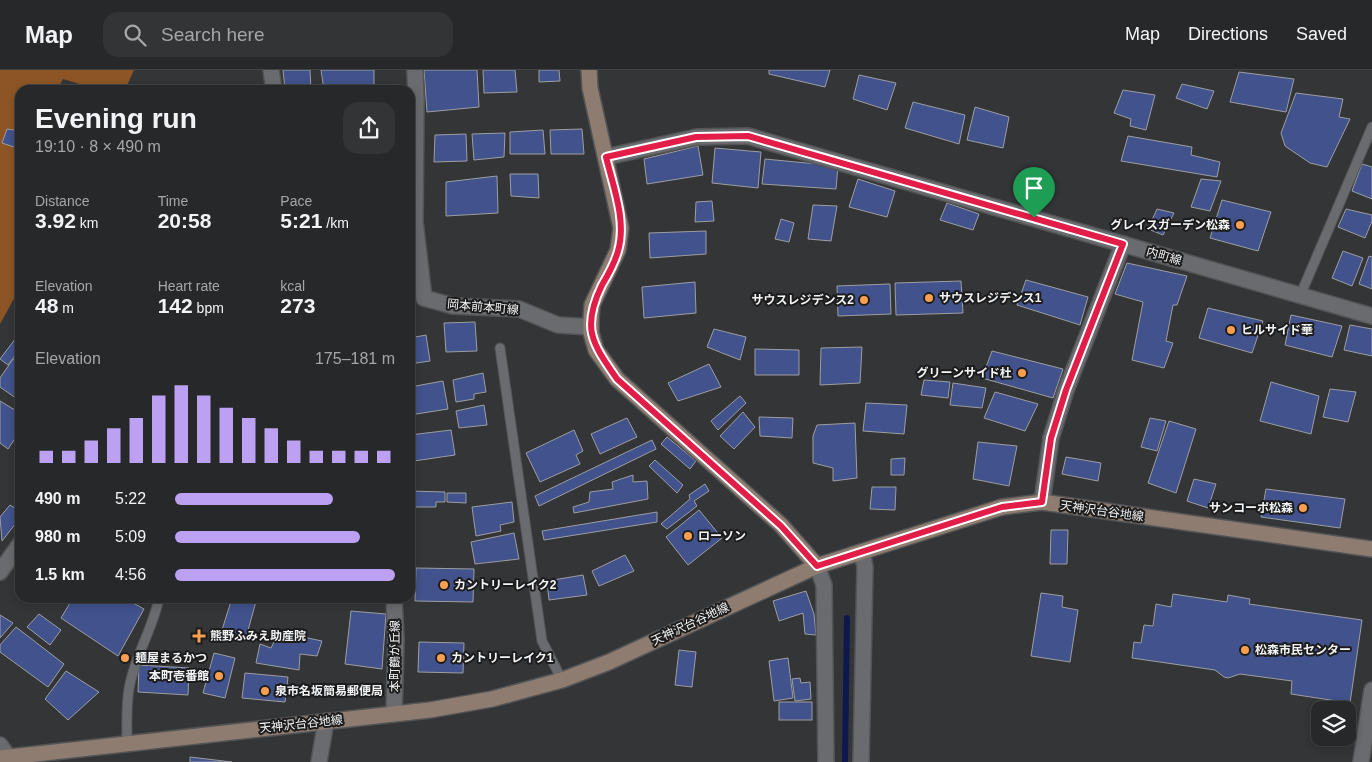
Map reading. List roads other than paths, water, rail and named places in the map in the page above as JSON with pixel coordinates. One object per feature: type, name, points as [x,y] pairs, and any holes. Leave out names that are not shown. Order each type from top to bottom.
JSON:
[{"type":"street","points":[[271,70],[273,85]]},
{"type":"street","points":[[414,70],[416,100],[415,130]]},
{"type":"street","points":[[589,70],[590,88],[621,228],[618,250],[592,305],[591,327],[596,350],[617,379],[781,526],[817,566],[824,585],[826,762]]},
{"type":"street","name":"内町線","points":[[606,157],[696,137],[748,136],[1372,316]]},
{"type":"street","name":"岡本前本町線","points":[[415,241],[424,298],[453,306],[519,309],[558,325],[591,327]]},
{"type":"street","points":[[1042,502],[1051,438],[1066,390],[1123,244]]},
{"type":"street","name":"天神沢台谷地線","points":[[4,758],[430,710],[492,699],[562,680],[609,662],[817,566],[1002,507],[1042,502],[1372,549]]},
{"type":"street","points":[[0,572],[15,551]]},
{"type":"street","points":[[861,762],[865,567],[862,552]]},
{"type":"street","name":"本町鶴が丘線","points":[[394,603],[396,640],[394,714]]},
{"type":"street","points":[[1361,762],[1372,690]]},
{"type":"street","points":[[319,762],[326,721]]},
{"type":"street","points":[[0,745],[4,758]]},
{"type":"lane","points":[[1300,296],[1372,128]]},
{"type":"lane","points":[[500,348],[542,641],[562,680]]},
{"type":"lane","points":[[127,744],[129,689],[137,660],[156,614],[158,603]]},
{"type":"waterway","points":[[845,762],[847,618]]},
{"type":"place","name":"グレイスガーデン松森","points":[[1240,225]]},
{"type":"place","name":"サウスレジデンス1","points":[[929,298]]},
{"type":"place","name":"サウスレジデンス2","points":[[864,300]]},
{"type":"place","name":"ヒルサイド華","points":[[1231,330]]},
{"type":"place","name":"グリーンサイド杜","points":[[1022,373]]},
{"type":"place","name":"サンコーポ松森","points":[[1303,508]]},
{"type":"place","name":"ローソン","points":[[688,536]]},
{"type":"place","name":"カントリーレイク2","points":[[444,585]]},
{"type":"place","name":"熊野ふみえ助産院","points":[[199,636]]},
{"type":"place","name":"松森市民センター","points":[[1245,650]]},
{"type":"place","name":"麺屋まるかつ","points":[[125,658]]},
{"type":"place","name":"カントリーレイク1","points":[[441,658]]},
{"type":"place","name":"本町壱番館","points":[[219,676]]},
{"type":"place","name":"泉市名坂簡易郵便局","points":[[265,691]]}]
